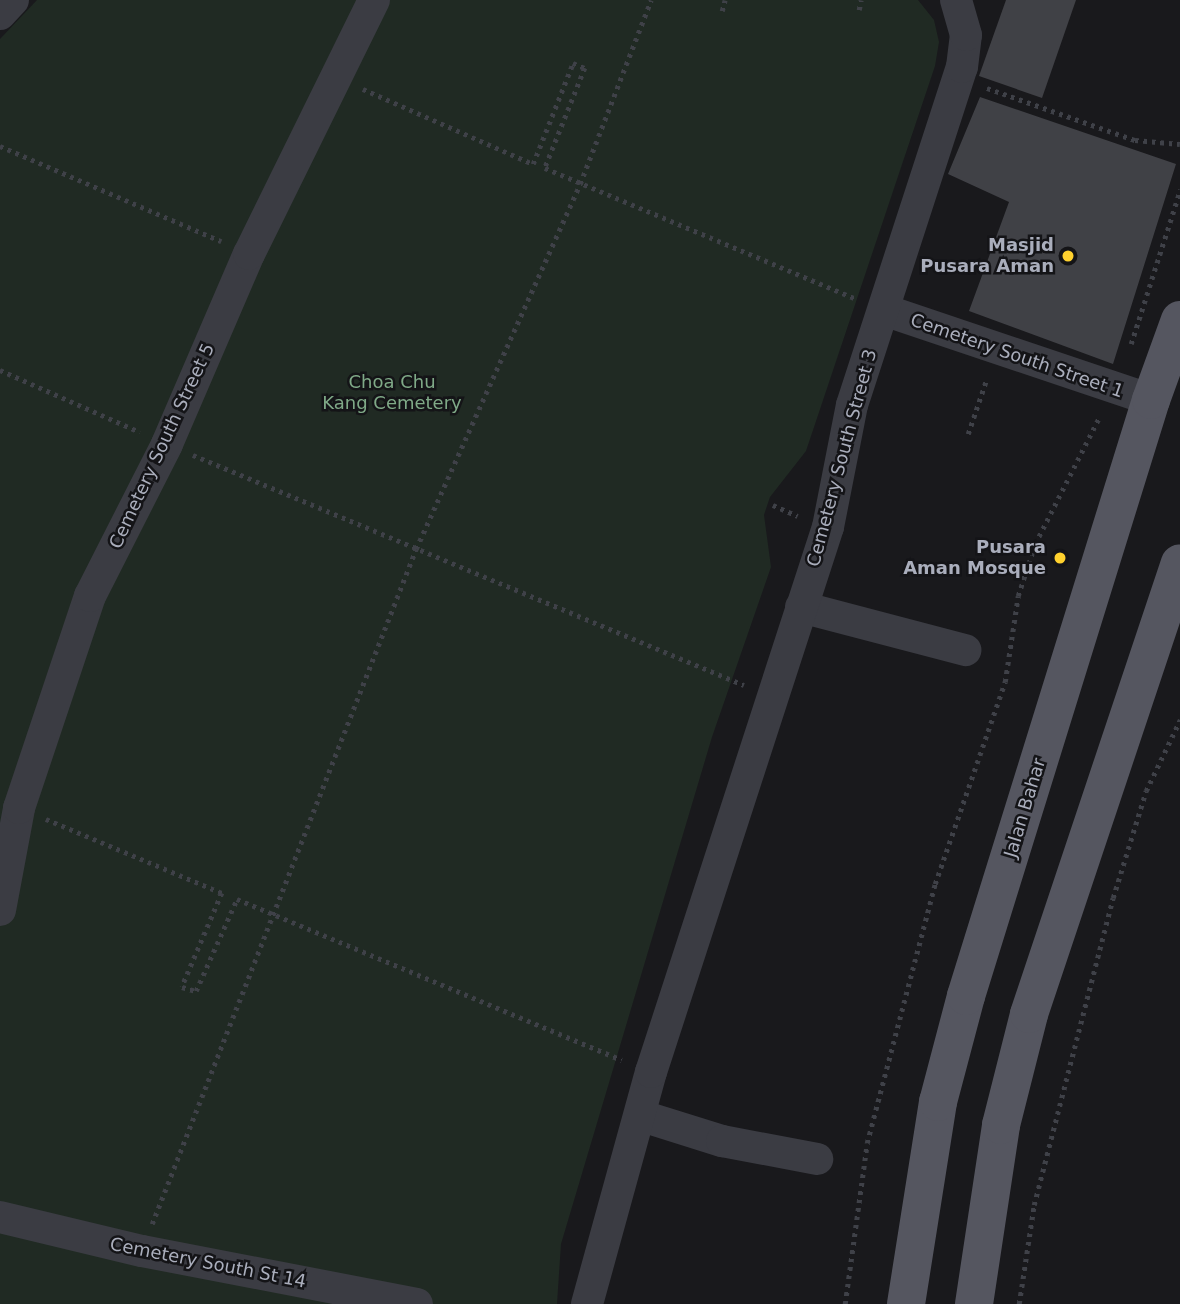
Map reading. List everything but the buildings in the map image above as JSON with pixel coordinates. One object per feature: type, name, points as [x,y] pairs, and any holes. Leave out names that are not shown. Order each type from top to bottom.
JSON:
[{"type":"main road","name":"Jalan Bahar","points":[[906,1304],[939,1102],[1134,395],[1180,320]]},
{"type":"main road","points":[[974,1304],[1001,1125],[1029,1014],[1180,564]]},
{"type":"lane","points":[[0,14],[13,0]]},
{"type":"lane","name":"Cemetery South Street 5","points":[[0,910],[19,808],[90,596],[167,444],[249,254],[334,76],[374,0]]},
{"type":"lane","name":"Cemetery South Street 3","points":[[587,1304],[642,1115],[651,1072],[770,696],[828,527],[852,405],[962,67],[966,35],[956,0]]},
{"type":"lane","name":"Cemetery South Street 1","points":[[884,310],[997,351],[1134,395]]},
{"type":"lane","points":[[801,607],[965,650]]},
{"type":"lane","points":[[642,1115],[722,1141],[817,1159]]},
{"type":"lane","name":"Cemetery South St 14","points":[[0,1217],[142,1251],[417,1304]]},
{"type":"path","points":[[142,1251],[276,915],[416,549],[580,184],[652,0]]},
{"type":"path","points":[[722,11],[725,0]]},
{"type":"path","points":[[859,10],[861,0]]},
{"type":"path","points":[[334,76],[533,164],[573,63],[584,68],[545,168],[884,310]]},
{"type":"path","points":[[986,88],[1135,140],[1180,144]]},
{"type":"path","points":[[0,146],[249,254]]},
{"type":"path","points":[[845,1304],[867,1143],[935,884],[1005,681],[1018,596],[1044,520],[1134,395],[1180,190]]},
{"type":"path","points":[[968,434],[997,351]]},
{"type":"path","points":[[0,370],[167,444],[770,696]]},
{"type":"path","points":[[773,505],[798,516]]},
{"type":"path","points":[[1020,1304],[1034,1205],[1113,898],[1146,791],[1180,720]]},
{"type":"path","points":[[19,808],[222,893],[182,987],[197,991],[237,899],[651,1072]]},
{"type":"green space","name":"Choa Chu Kang Cemetery","points":[[37,0],[918,0],[934,20],[939,42],[935,66],[806,451],[770,497],[764,515],[771,567],[712,737],[561,1244],[557,1304],[0,1304],[0,39]]},
{"type":"place","name":"Masjid Pusara Aman","points":[[1068,256]]},
{"type":"place","name":"Pusara Aman Mosque","points":[[1060,558]]}]
